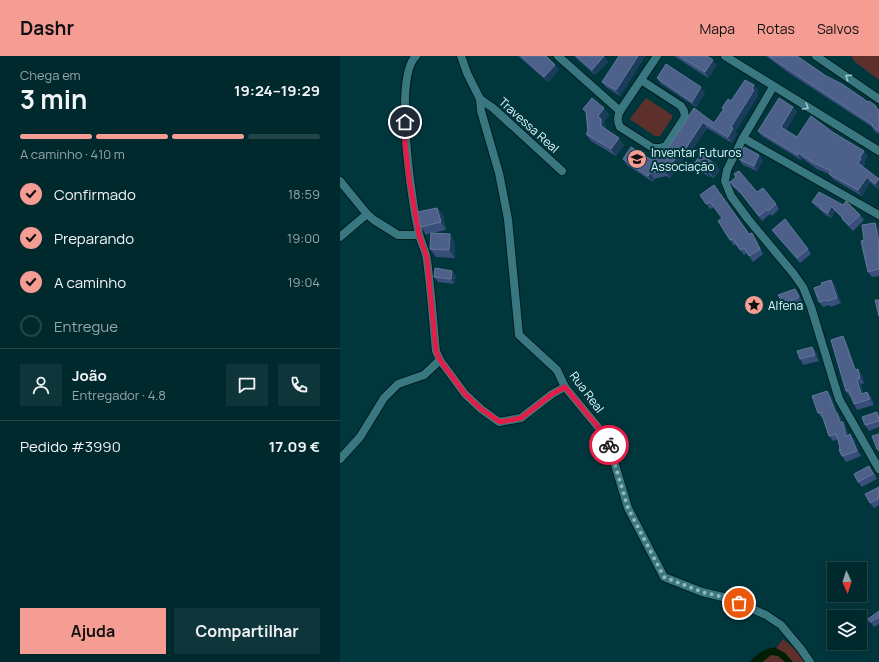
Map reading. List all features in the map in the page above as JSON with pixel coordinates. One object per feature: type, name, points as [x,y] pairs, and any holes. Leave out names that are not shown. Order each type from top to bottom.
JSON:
[{"type":"street","points":[[416,56],[411,60],[407,81],[405,143],[409,178],[419,235],[427,258],[436,351],[440,360],[465,394],[481,409],[500,422],[521,418],[552,394],[565,387]]},
{"type":"street","name":"Rua Real","points":[[461,56],[467,73],[480,99],[481,110],[499,173],[508,219],[520,335],[557,370],[565,387],[607,438],[628,508],[664,577],[702,592],[727,598],[766,615],[781,624],[810,662]]},
{"type":"street","points":[[558,56],[620,111]]},
{"type":"street","points":[[641,80],[681,106],[684,111],[685,117],[666,146],[660,148],[653,148],[620,127],[617,122],[620,111],[657,56]]},
{"type":"street","points":[[725,56],[879,151]]},
{"type":"street","points":[[816,56],[879,99]]},
{"type":"street","points":[[773,87],[743,138],[727,170],[725,181],[728,189],[748,219],[803,287],[811,307],[839,399],[879,469]]},
{"type":"street","name":"Travessa Real","points":[[480,99],[493,108],[562,171]]},
{"type":"street","points":[[743,138],[879,215]]},
{"type":"street","points":[[340,181],[367,214],[398,235],[419,235]]},
{"type":"street","points":[[340,237],[367,214]]},
{"type":"street","points":[[340,459],[360,437],[384,398],[398,384],[424,374],[440,360]]},
{"type":"shaded area","points":[[851,56],[879,56],[879,80],[855,62]]},
{"type":"shaded area","points":[[646,98],[672,115],[672,118],[660,136],[655,136],[630,119]]},
{"type":"shaded area","points":[[783,639],[807,662],[762,662],[771,655]]},
{"type":"shaded area","points":[[774,647],[785,653],[793,662],[785,662],[778,656],[771,655],[762,662],[750,662],[760,652]]},
{"type":"building","points":[[521,56],[546,56],[555,65],[544,77]]},
{"type":"building","points":[[576,56],[604,56],[592,70]]},
{"type":"building","points":[[619,56],[638,56],[616,90],[602,82]]},
{"type":"building","points":[[679,56],[707,56],[713,60],[705,72]]},
{"type":"building","points":[[769,56],[797,56],[826,76],[842,84],[868,102],[869,101],[879,110],[879,131],[872,126],[873,125]]},
{"type":"building","points":[[666,64],[701,87],[692,102],[657,78]]},
{"type":"building","points":[[745,80],[754,85],[752,88],[754,90],[731,127],[733,128],[728,137],[703,122],[682,154],[680,152],[666,172],[662,170],[650,173],[648,176],[623,159],[631,147],[650,159],[657,157],[661,152],[664,154],[694,108],[714,123],[724,109],[722,108],[728,99],[731,101]]},
{"type":"building","points":[[592,98],[604,108],[598,116],[601,119],[601,126],[619,138],[611,149],[586,134],[588,131],[586,112],[583,109]]},
{"type":"building","points":[[779,98],[793,107],[781,127],[797,137],[811,116],[834,133],[864,151],[858,163],[879,179],[875,184],[867,177],[858,190],[829,174],[831,171],[814,163],[799,153],[798,155],[758,131]]},
{"type":"building","points":[[744,147],[759,155],[754,166],[739,159]]},
{"type":"building","points":[[701,154],[716,165],[710,172],[707,170],[706,172],[694,164]]},
{"type":"building","points":[[739,171],[757,192],[763,188],[776,204],[759,216],[736,187],[735,188],[730,182],[736,177],[734,174]]},
{"type":"building","points":[[714,185],[749,234],[752,233],[760,249],[749,256],[744,248],[740,250],[733,239],[730,240],[718,221],[722,218],[710,202],[706,204],[700,195]]},
{"type":"building","points":[[819,192],[843,205],[846,201],[860,215],[849,225],[831,206],[828,213],[820,209],[821,207],[812,202]]},
{"type":"building","points":[[437,208],[441,222],[421,227],[417,212]]},
{"type":"building","points":[[785,219],[808,249],[797,258],[772,230]]},
{"type":"building","points":[[875,223],[879,238],[879,269],[868,272],[861,241],[864,240],[862,225]]},
{"type":"building","points":[[431,233],[450,234],[449,250],[430,249]]},
{"type":"building","points":[[435,268],[452,271],[451,279],[434,277]]},
{"type":"building","points":[[831,280],[837,298],[819,302],[814,288],[822,285],[821,283]]},
{"type":"building","points":[[795,289],[799,297],[784,304],[778,295]]},
{"type":"building","points":[[875,300],[879,300],[879,316]]},
{"type":"building","points":[[843,336],[855,370],[858,369],[860,378],[857,379],[861,394],[867,392],[870,399],[854,404],[849,391],[846,391],[831,340]]},
{"type":"building","points":[[812,347],[815,355],[800,359],[797,351]]},
{"type":"building","points":[[827,391],[840,422],[843,422],[846,436],[850,434],[857,451],[842,456],[839,450],[841,450],[839,448],[836,434],[829,436],[821,412],[818,413],[812,396]]},
{"type":"building","points":[[877,412],[879,421],[865,425],[862,417]]},
{"type":"building","points":[[879,434],[879,451],[872,436]]},
{"type":"building","points":[[869,466],[873,474],[858,482],[854,474]]},
{"type":"building","points":[[879,487],[878,499],[870,503],[865,494]]},
{"type":"building","points":[[879,611],[879,617],[870,622],[868,619]]},
{"type":"way so far","points":[[609,445],[628,508],[664,577],[702,592],[727,598],[739,603]]},
{"type":"place","name":"Inventar Futuros Associação","points":[[637,159]]},
{"type":"place","name":"Alfena","points":[[754,305]]},
{"type":"route","points":[[405,122],[405,143],[409,178],[419,235],[427,258],[436,351],[440,360],[465,394],[481,409],[500,422],[521,418],[552,394],[565,387],[607,438],[609,445]]}]
